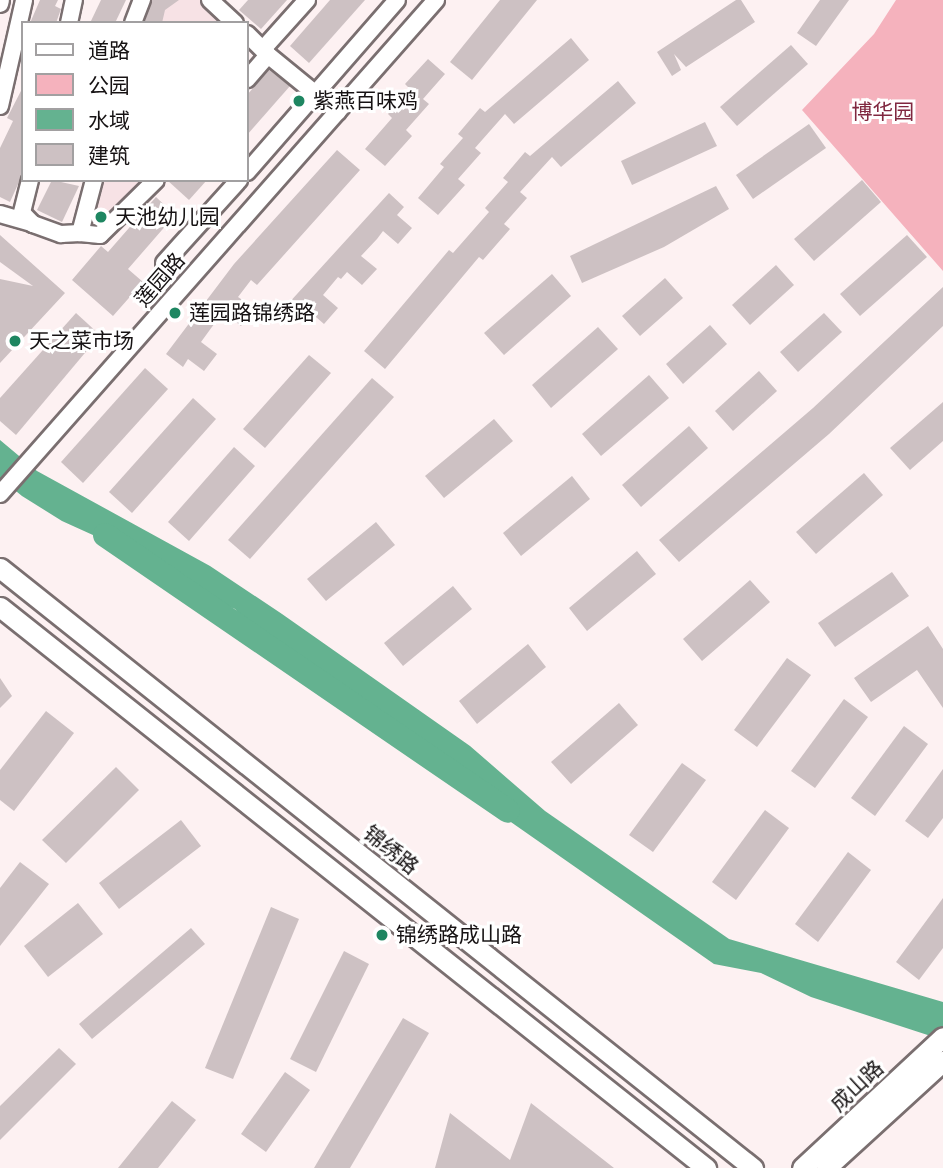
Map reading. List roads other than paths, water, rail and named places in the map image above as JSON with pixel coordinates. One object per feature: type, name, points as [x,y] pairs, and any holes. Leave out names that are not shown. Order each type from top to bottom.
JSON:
[{"type":"main road","name":"锦绣路","points":[[0,568],[753,1168]]},
{"type":"main road","points":[[0,607],[706,1168]]},
{"type":"main road","name":"成山路","points":[[826,1168],[915,1075],[943,1037]]},
{"type":"main road","name":"成山路","points":[[802,1168],[915,1075],[943,1061]]},
{"type":"street","points":[[0,106],[24,0]]},
{"type":"street","points":[[70,21],[75,0]]},
{"type":"street","points":[[134,21],[142,0]]},
{"type":"street","points":[[212,0],[232,21]]},
{"type":"street","points":[[248,78],[307,0]]},
{"type":"street","points":[[248,171],[318,94],[397,0]]},
{"type":"street","name":"莲园路","points":[[3,491],[436,0]]},
{"type":"street","points":[[248,35],[338,112]]},
{"type":"street","points":[[30,182],[22,213],[33,224]]},
{"type":"street","points":[[80,233],[93,182]]},
{"type":"street","points":[[0,214],[61,234],[100,235],[154,182]]},
{"type":"street","points":[[164,263],[237,182]]},
{"type":"water","points":[[0,440],[37,471],[210,566],[282,614],[470,746],[545,811],[729,939],[943,1002],[943,1040],[811,997],[761,973],[714,964],[501,815],[485,796],[262,643],[235,609],[182,588],[126,550],[62,521],[22,496],[0,478]]},
{"type":"waterway","points":[[105,535],[508,811]]},
{"type":"place","name":"紫燕百味鸡","points":[[299,101]]},
{"type":"place","name":"天池幼儿园","points":[[101,217]]},
{"type":"place","name":"莲园路锦绣路","points":[[175,313]]},
{"type":"place","name":"天之菜市场","points":[[15,341]]},
{"type":"place","name":"锦绣路成山路","points":[[382,935]]},
{"type":"park label","name":"博华园","points":[[883,112]]}]
